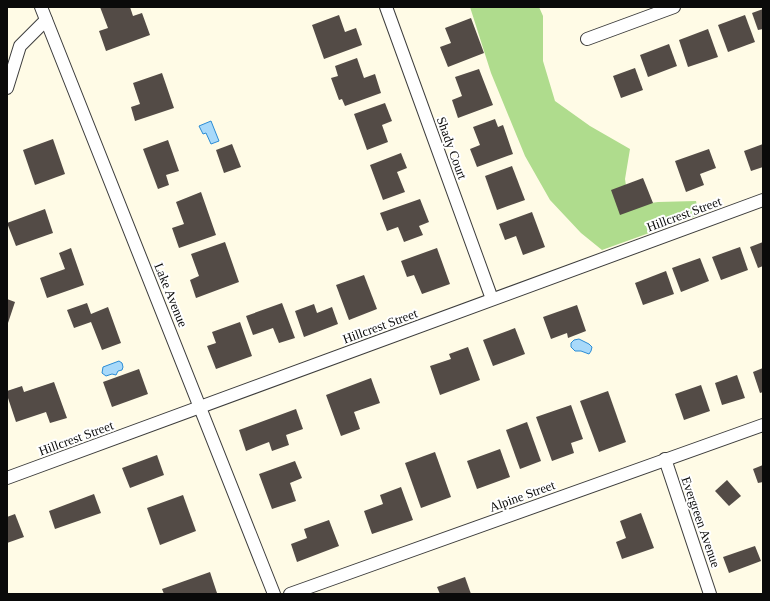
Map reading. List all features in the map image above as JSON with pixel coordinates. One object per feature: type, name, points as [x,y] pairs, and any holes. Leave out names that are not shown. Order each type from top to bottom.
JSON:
[{"type":"street","name":"Lake Avenue","points":[[41,7],[274,594]]},
{"type":"street","name":"Shady Court","points":[[386,7],[492,299]]},
{"type":"street","points":[[587,39],[674,7]]},
{"type":"street","points":[[7,88],[20,46],[46,20]]},
{"type":"street","name":"Hillcrest Street","points":[[7,478],[763,200]]},
{"type":"street","name":"Alpine Street","points":[[290,594],[763,425]]},
{"type":"street","name":"Evergreen Avenue","points":[[665,459],[710,594]]},
{"type":"green space","points":[[470,7],[539,7],[543,16],[543,61],[555,101],[590,126],[630,149],[625,179],[629,206],[658,202],[696,201],[699,215],[602,250],[581,233],[550,200],[525,156],[491,73]]},
{"type":"water","points":[[211,121],[219,141],[211,144],[206,133],[203,134],[199,126]]},
{"type":"water","points":[[579,339],[592,347],[589,354],[581,351],[575,351],[571,347],[571,343],[574,340]]},
{"type":"water","points":[[119,361],[122,363],[123,367],[122,370],[118,371],[116,375],[112,374],[106,376],[102,373],[103,367]]},
{"type":"building","points":[[100,7],[130,7],[133,16],[142,13],[150,35],[106,51],[99,31],[108,28]]},
{"type":"building","points":[[763,9],[763,29],[758,30],[752,13]]},
{"type":"building","points":[[339,15],[345,32],[356,28],[362,45],[324,59],[312,25]]},
{"type":"building","points":[[745,15],[755,42],[728,52],[718,25]]},
{"type":"building","points":[[471,18],[484,53],[448,67],[440,47],[451,43],[445,28]]},
{"type":"building","points":[[708,29],[718,57],[688,67],[679,40]]},
{"type":"building","points":[[669,44],[677,66],[648,77],[640,55]]},
{"type":"building","points":[[357,58],[364,78],[375,74],[381,93],[345,106],[342,99],[339,100],[331,78],[338,76],[335,66]]},
{"type":"building","points":[[635,68],[643,90],[621,98],[613,76]]},
{"type":"building","points":[[479,69],[493,105],[458,118],[452,100],[462,96],[455,77]]},
{"type":"building","points":[[162,73],[174,108],[135,121],[131,107],[140,104],[133,83]]},
{"type":"building","points":[[385,103],[392,121],[382,125],[388,142],[367,150],[354,114]]},
{"type":"building","points":[[495,119],[498,127],[503,125],[513,154],[477,167],[470,149],[480,145],[473,127]]},
{"type":"building","points":[[53,139],[65,174],[35,185],[23,150]]},
{"type":"building","points":[[168,140],[179,171],[166,175],[169,185],[158,189],[143,149]]},
{"type":"building","points":[[232,144],[241,167],[224,173],[216,150]]},
{"type":"building","points":[[763,144],[763,167],[751,171],[744,151]]},
{"type":"building","points":[[709,149],[716,168],[700,174],[704,185],[686,192],[675,161]]},
{"type":"building","points":[[401,153],[407,168],[397,172],[405,192],[383,200],[370,165]]},
{"type":"building","points":[[512,166],[525,200],[497,210],[485,176]]},
{"type":"building","points":[[643,178],[653,203],[620,215],[611,190]]},
{"type":"building","points":[[201,192],[216,235],[179,248],[172,228],[184,224],[176,202]]},
{"type":"building","points":[[420,199],[429,222],[419,226],[423,235],[404,242],[398,227],[387,231],[380,213]]},
{"type":"building","points":[[45,209],[53,233],[16,246],[7,223]]},
{"type":"building","points":[[532,212],[545,247],[523,255],[516,236],[505,240],[499,224]]},
{"type":"building","points":[[225,242],[239,282],[196,298],[190,280],[199,276],[191,254]]},
{"type":"building","points":[[763,242],[763,266],[758,268],[750,247]]},
{"type":"building","points":[[740,247],[748,270],[721,280],[712,257]]},
{"type":"building","points":[[71,248],[84,285],[47,298],[40,278],[65,269],[59,253]]},
{"type":"building","points":[[437,248],[450,284],[422,294],[414,275],[407,277],[401,261]]},
{"type":"building","points":[[700,258],[709,281],[681,292],[672,268]]},
{"type":"building","points":[[666,271],[674,294],[643,305],[635,283]]},
{"type":"building","points":[[364,275],[377,309],[349,320],[336,285]]},
{"type":"building","points":[[7,299],[15,302],[7,326]]},
{"type":"building","points":[[87,303],[91,314],[108,307],[121,343],[102,350],[91,322],[74,328],[67,310]]},
{"type":"building","points":[[282,303],[295,338],[279,343],[273,328],[253,335],[246,316]]},
{"type":"building","points":[[314,304],[317,313],[332,307],[338,324],[304,337],[295,311]]},
{"type":"building","points":[[577,305],[586,331],[568,338],[567,333],[551,339],[543,317]]},
{"type":"building","points":[[240,322],[252,356],[216,369],[207,346],[216,343],[212,332]]},
{"type":"building","points":[[515,328],[525,354],[493,366],[483,340]]},
{"type":"building","points":[[468,347],[480,380],[440,395],[430,366],[451,359],[449,354]]},
{"type":"building","points":[[763,368],[763,392],[760,393],[753,372]]},
{"type":"building","points":[[139,369],[148,394],[112,407],[103,382]]},
{"type":"building","points":[[737,375],[745,398],[722,405],[715,383]]},
{"type":"building","points":[[371,378],[380,403],[354,412],[360,429],[341,436],[326,395]]},
{"type":"building","points":[[54,382],[67,418],[50,423],[46,412],[16,422],[7,391],[22,386],[24,392]]},
{"type":"building","points":[[701,385],[710,411],[684,420],[675,394]]},
{"type":"building","points":[[608,391],[626,442],[599,452],[580,401]]},
{"type":"building","points":[[571,405],[583,439],[571,443],[574,453],[552,461],[536,417]]},
{"type":"building","points":[[296,409],[303,429],[286,435],[289,445],[272,451],[269,442],[246,451],[239,430]]},
{"type":"building","points":[[527,422],[541,461],[520,469],[506,430]]},
{"type":"building","points":[[500,449],[510,477],[477,489],[467,461]]},
{"type":"building","points":[[435,452],[451,497],[421,508],[405,463]]},
{"type":"building","points":[[157,455],[164,475],[130,488],[122,468]]},
{"type":"building","points":[[295,461],[302,478],[290,483],[296,501],[272,509],[259,474]]},
{"type":"building","points":[[763,465],[763,482],[758,483],[753,469]]},
{"type":"building","points":[[727,480],[741,496],[729,506],[715,491]]},
{"type":"building","points":[[401,487],[413,520],[372,534],[364,511],[383,504],[380,495]]},
{"type":"building","points":[[94,494],[101,513],[55,529],[49,511]]},
{"type":"building","points":[[183,495],[196,531],[160,545],[147,508]]},
{"type":"building","points":[[641,513],[654,548],[622,559],[616,542],[626,538],[620,521]]},
{"type":"building","points":[[15,514],[24,537],[7,543],[7,517]]},
{"type":"building","points":[[329,520],[339,546],[297,562],[291,544],[307,538],[304,529]]},
{"type":"building","points":[[755,546],[761,561],[729,573],[723,557]]},
{"type":"building","points":[[210,572],[217,593],[164,594],[162,589]]},
{"type":"building","points":[[465,577],[471,594],[440,594],[437,587]]}]
